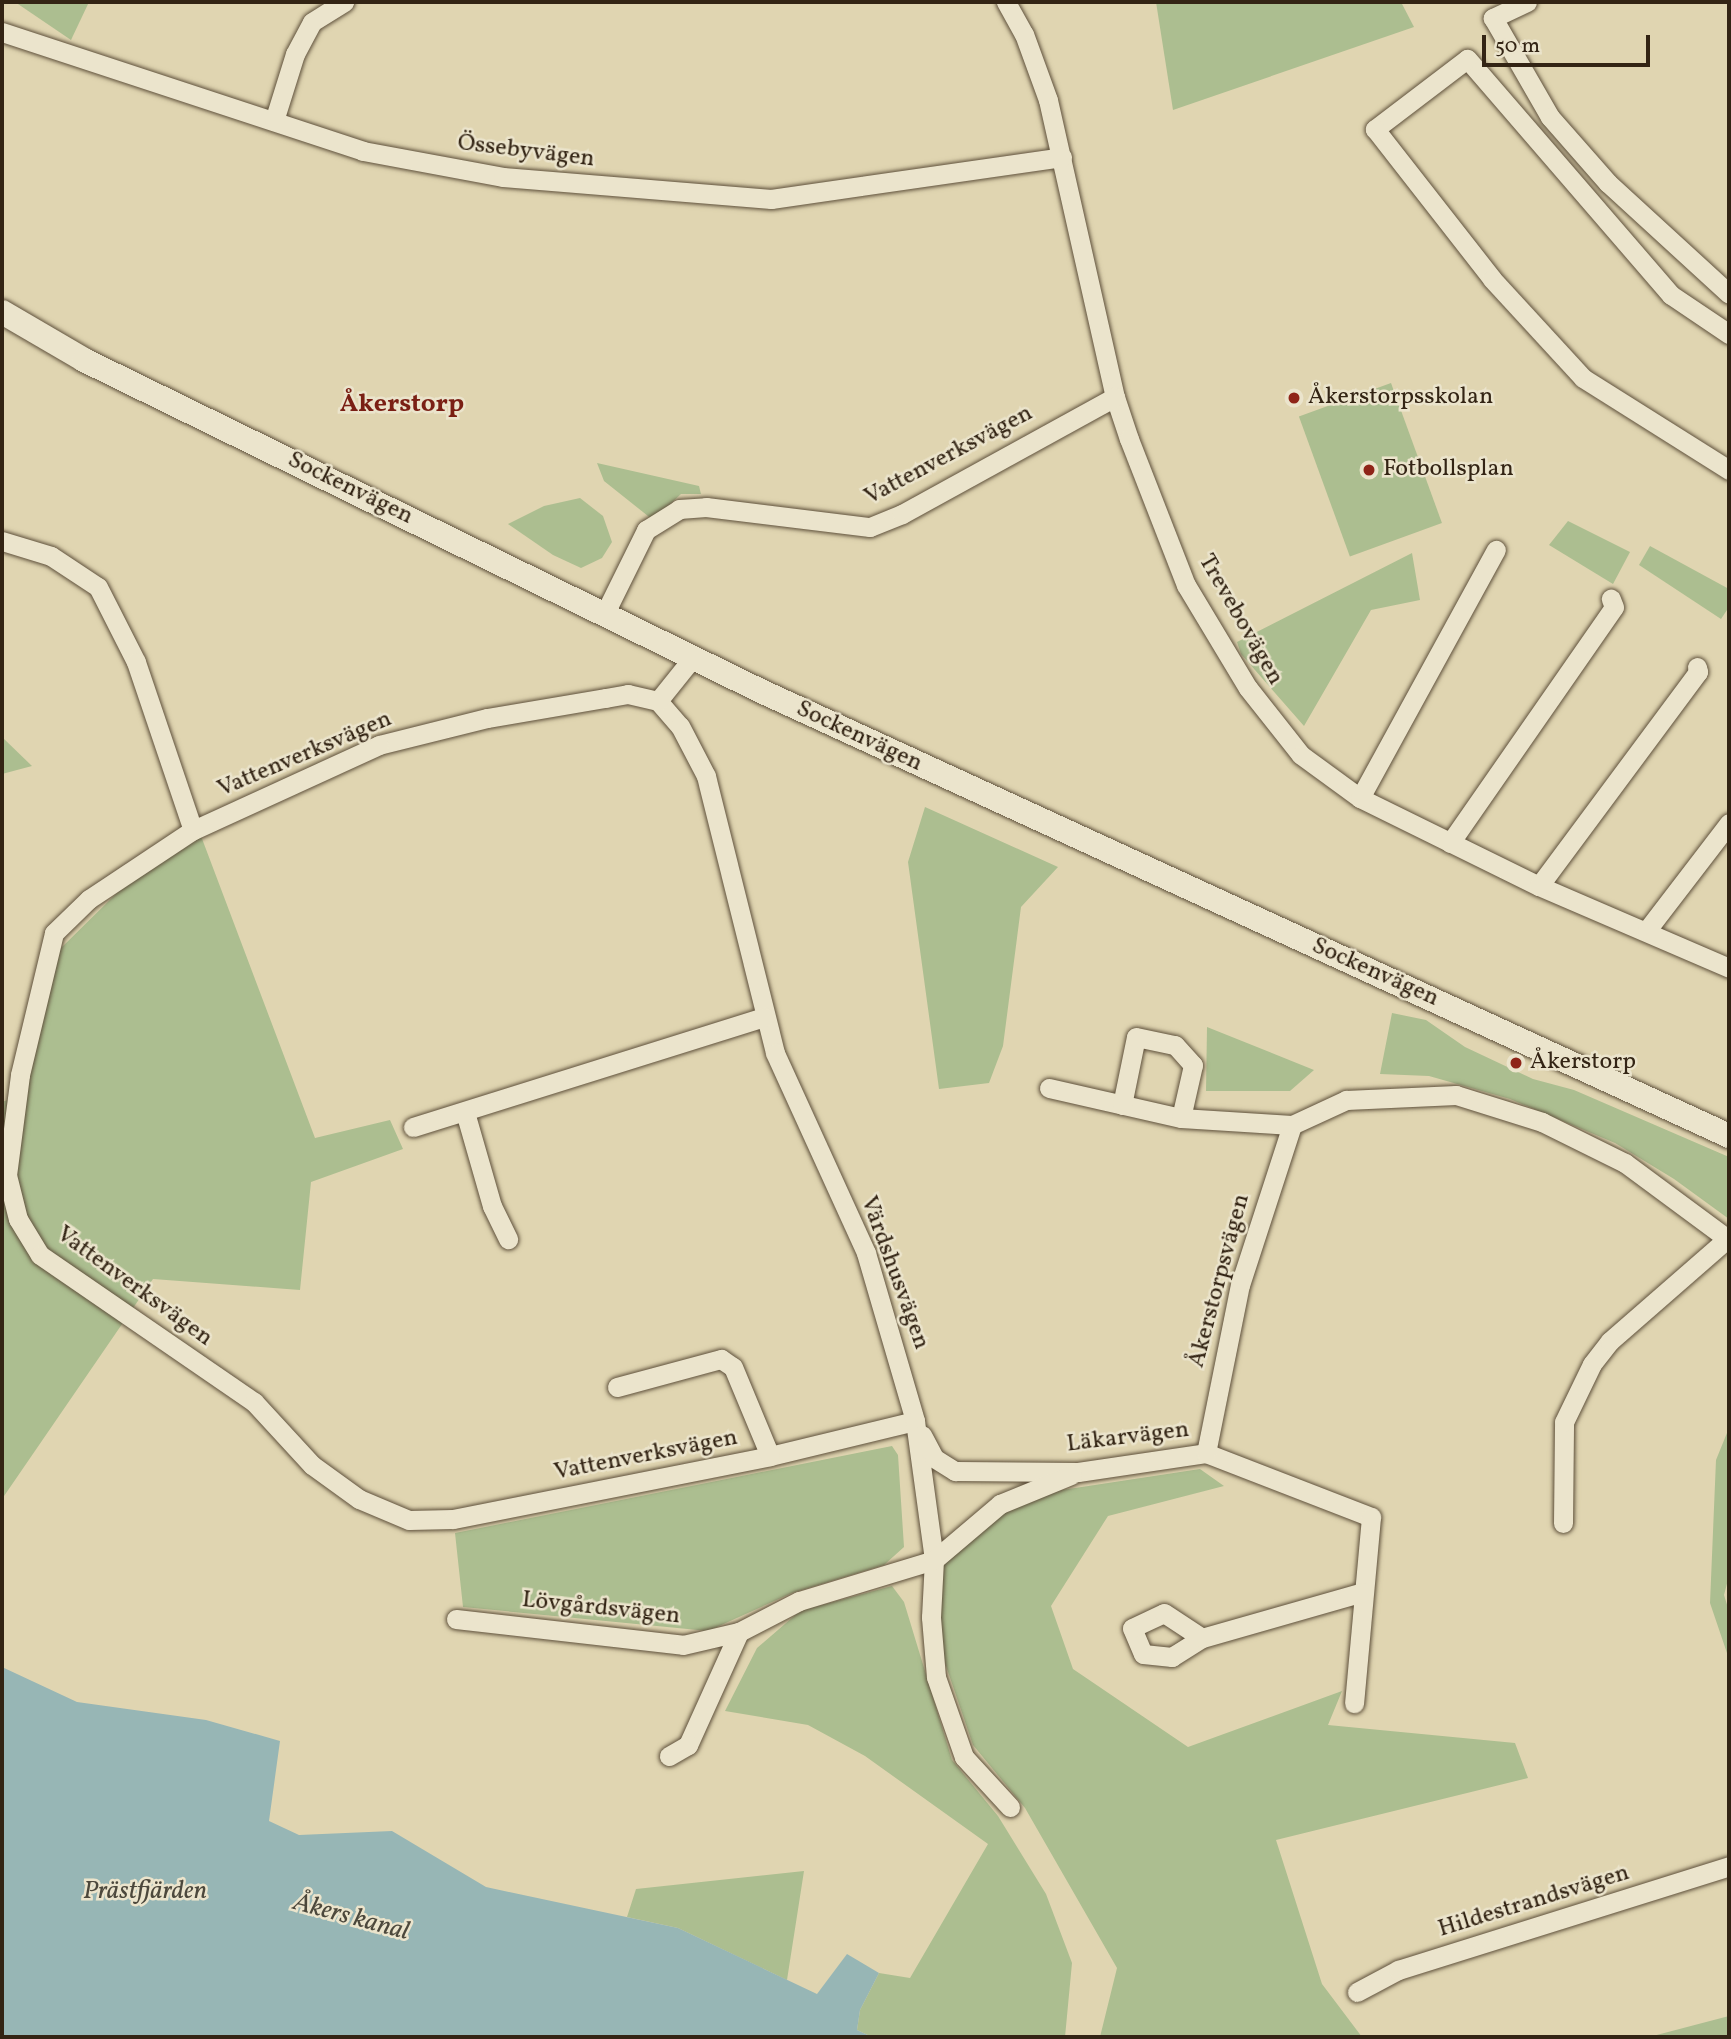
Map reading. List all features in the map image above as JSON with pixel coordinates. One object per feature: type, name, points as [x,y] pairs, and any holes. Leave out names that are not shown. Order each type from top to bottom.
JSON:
[{"type":"street","points":[[274,121],[295,54],[312,22],[344,2]]},
{"type":"street","name":"Trevebovägen","points":[[1006,2],[1032,56],[1062,158],[1115,397],[1186,585],[1248,688],[1301,755],[1360,798],[1539,886],[1647,930],[1729,968]]},
{"type":"street","points":[[1527,2],[1493,19],[1550,117],[1608,183],[1729,294]]},
{"type":"street","name":"Össebyvägen","points":[[2,32],[363,151],[503,177],[771,199],[1062,158]]},
{"type":"street","points":[[1729,334],[1671,295],[1467,59],[1375,129],[1492,279],[1583,378],[1729,470]]},
{"type":"street","name":"Sockenvägen","points":[[2,313],[84,360],[605,612],[763,692],[1729,1136]]},
{"type":"street","name":"Vattenverksvägen","points":[[605,612],[646,530],[679,509],[706,507],[870,527],[902,514],[1115,397]]},
{"type":"street","points":[[2,541],[51,556],[97,587],[136,662],[192,830]]},
{"type":"street","points":[[1360,798],[1496,550]]},
{"type":"street","points":[[1450,843],[1614,607],[1611,599]]},
{"type":"street","points":[[658,701],[694,656]]},
{"type":"street","points":[[1539,886],[1698,672],[1697,667]]},
{"type":"street","name":"Vattenverksvägen","points":[[658,701],[628,695],[605,698],[486,718],[379,745],[192,830],[89,899],[54,933],[20,1075],[8,1175],[18,1219],[40,1255],[254,1402],[312,1465],[359,1499],[409,1520],[453,1519],[770,1456],[915,1421]]},
{"type":"street","name":"Värdshusvägen","points":[[658,701],[680,726],[706,776],[775,1053],[866,1253],[915,1421],[934,1559],[931,1617],[936,1677],[964,1757],[1010,1807]]},
{"type":"street","points":[[1647,930],[1729,823]]},
{"type":"street","points":[[414,1126],[764,1017]]},
{"type":"street","points":[[1122,1105],[1136,1037],[1175,1045],[1192,1065],[1181,1118]]},
{"type":"street","points":[[1049,1088],[1181,1118],[1292,1125],[1346,1100],[1456,1095],[1542,1122],[1625,1163],[1728,1240],[1610,1341],[1592,1364],[1564,1422],[1563,1522]]},
{"type":"street","points":[[464,1112],[492,1206],[508,1239]]},
{"type":"street","name":"Åkerstorpsvägen","points":[[1206,1453],[1240,1285],[1292,1125]]},
{"type":"street","name":"Vattenverksvägen","points":[[617,1387],[721,1359],[733,1367],[770,1456]]},
{"type":"street","name":"Läkarvägen","points":[[915,1421],[934,1458],[956,1471],[1078,1472],[1206,1453],[1371,1517],[1354,1703]]},
{"type":"street","points":[[934,1559],[1000,1504],[1078,1472]]},
{"type":"street","name":"Lövgårdsvägen","points":[[456,1619],[683,1645],[739,1632],[799,1601],[934,1559]]},
{"type":"street","points":[[1202,1638],[1364,1592]]},
{"type":"street","points":[[669,1756],[688,1745],[739,1632]]},
{"type":"street","name":"Hildestrandsvägen","points":[[1357,1992],[1398,1970],[1729,1866]]},
{"type":"green space","points":[[15,2],[89,2],[71,40]]},
{"type":"green space","points":[[1156,2],[1401,2],[1414,27],[1173,110]]},
{"type":"green space","name":"Fotbollsplan","points":[[1391,383],[1442,523],[1350,557],[1299,417]]},
{"type":"green space","points":[[597,463],[699,486],[701,494],[681,494],[653,520],[604,481]]},
{"type":"green space","points":[[580,498],[603,516],[612,542],[602,558],[581,568],[553,555],[508,524],[544,506]]},
{"type":"green space","points":[[1568,521],[1630,552],[1613,584],[1549,545]]},
{"type":"green space","points":[[1650,546],[1729,589],[1729,607],[1721,619],[1639,565]]},
{"type":"green space","points":[[1412,553],[1420,600],[1371,610],[1304,726],[1241,654],[1237,642]]},
{"type":"green space","points":[[2,737],[32,766],[2,774]]},
{"type":"green space","points":[[925,807],[1058,867],[1021,907],[1003,1046],[989,1083],[939,1089],[908,862]]},
{"type":"green space","points":[[201,836],[315,1138],[390,1120],[403,1149],[311,1182],[300,1290],[153,1279],[2,1499],[2,1102],[18,1096],[60,949],[121,889]]},
{"type":"green space","points":[[1392,1013],[1426,1020],[1465,1047],[1533,1079],[1574,1090],[1729,1157],[1729,1219],[1674,1179],[1615,1143],[1510,1099],[1429,1076],[1380,1074]]},
{"type":"green space","points":[[1207,1027],[1314,1070],[1290,1091],[1206,1091]]},
{"type":"green space","points":[[1729,1428],[1729,1576],[1724,1595],[1729,1611],[1729,1659],[1710,1603],[1716,1460]]},
{"type":"green space","points":[[892,1446],[898,1455],[904,1547],[884,1565],[792,1593],[708,1631],[463,1607],[455,1533]]},
{"type":"green space","points":[[1200,1469],[1224,1486],[1108,1516],[1051,1606],[1073,1669],[1188,1747],[1342,1691],[1328,1725],[1515,1743],[1528,1778],[1276,1840],[1322,1984],[1362,2037],[1100,2037],[1117,1968],[1025,1808],[973,1745],[945,1663],[926,1582],[1002,1499]]},
{"type":"green space","points":[[892,1586],[904,1602],[952,1760],[998,1816],[1046,1894],[1072,1963],[1065,2037],[872,2037],[857,2030],[860,2010],[879,1973],[910,1978],[988,1844],[865,1756],[808,1725],[725,1711],[757,1648],[800,1611]]},
{"type":"green space","points":[[804,1871],[787,1980],[678,1928],[627,1917],[636,1889]]},
{"type":"green space","points":[[1729,2016],[1729,2037],[1649,2037]]},
{"type":"water","name":"Prästfjärden","points":[[2,1667],[77,1702],[206,1720],[280,1741],[269,1821],[299,1835],[392,1831],[486,1887],[678,1928],[817,1994],[847,1954],[879,1973],[860,2010],[857,2030],[872,2037],[2,2037]]},
{"type":"place","name":"Åkerstorpsskolan","points":[[1294,398]]},
{"type":"place","name":"Fotbollsplan","points":[[1369,470]]},
{"type":"place","name":"Åkerstorp","points":[[1516,1063]]},
{"type":"district","name":"Åkerstorp","points":[[402,405]]},
{"type":"water label","name":"Åkers kanal","points":[[351,1918]]}]
